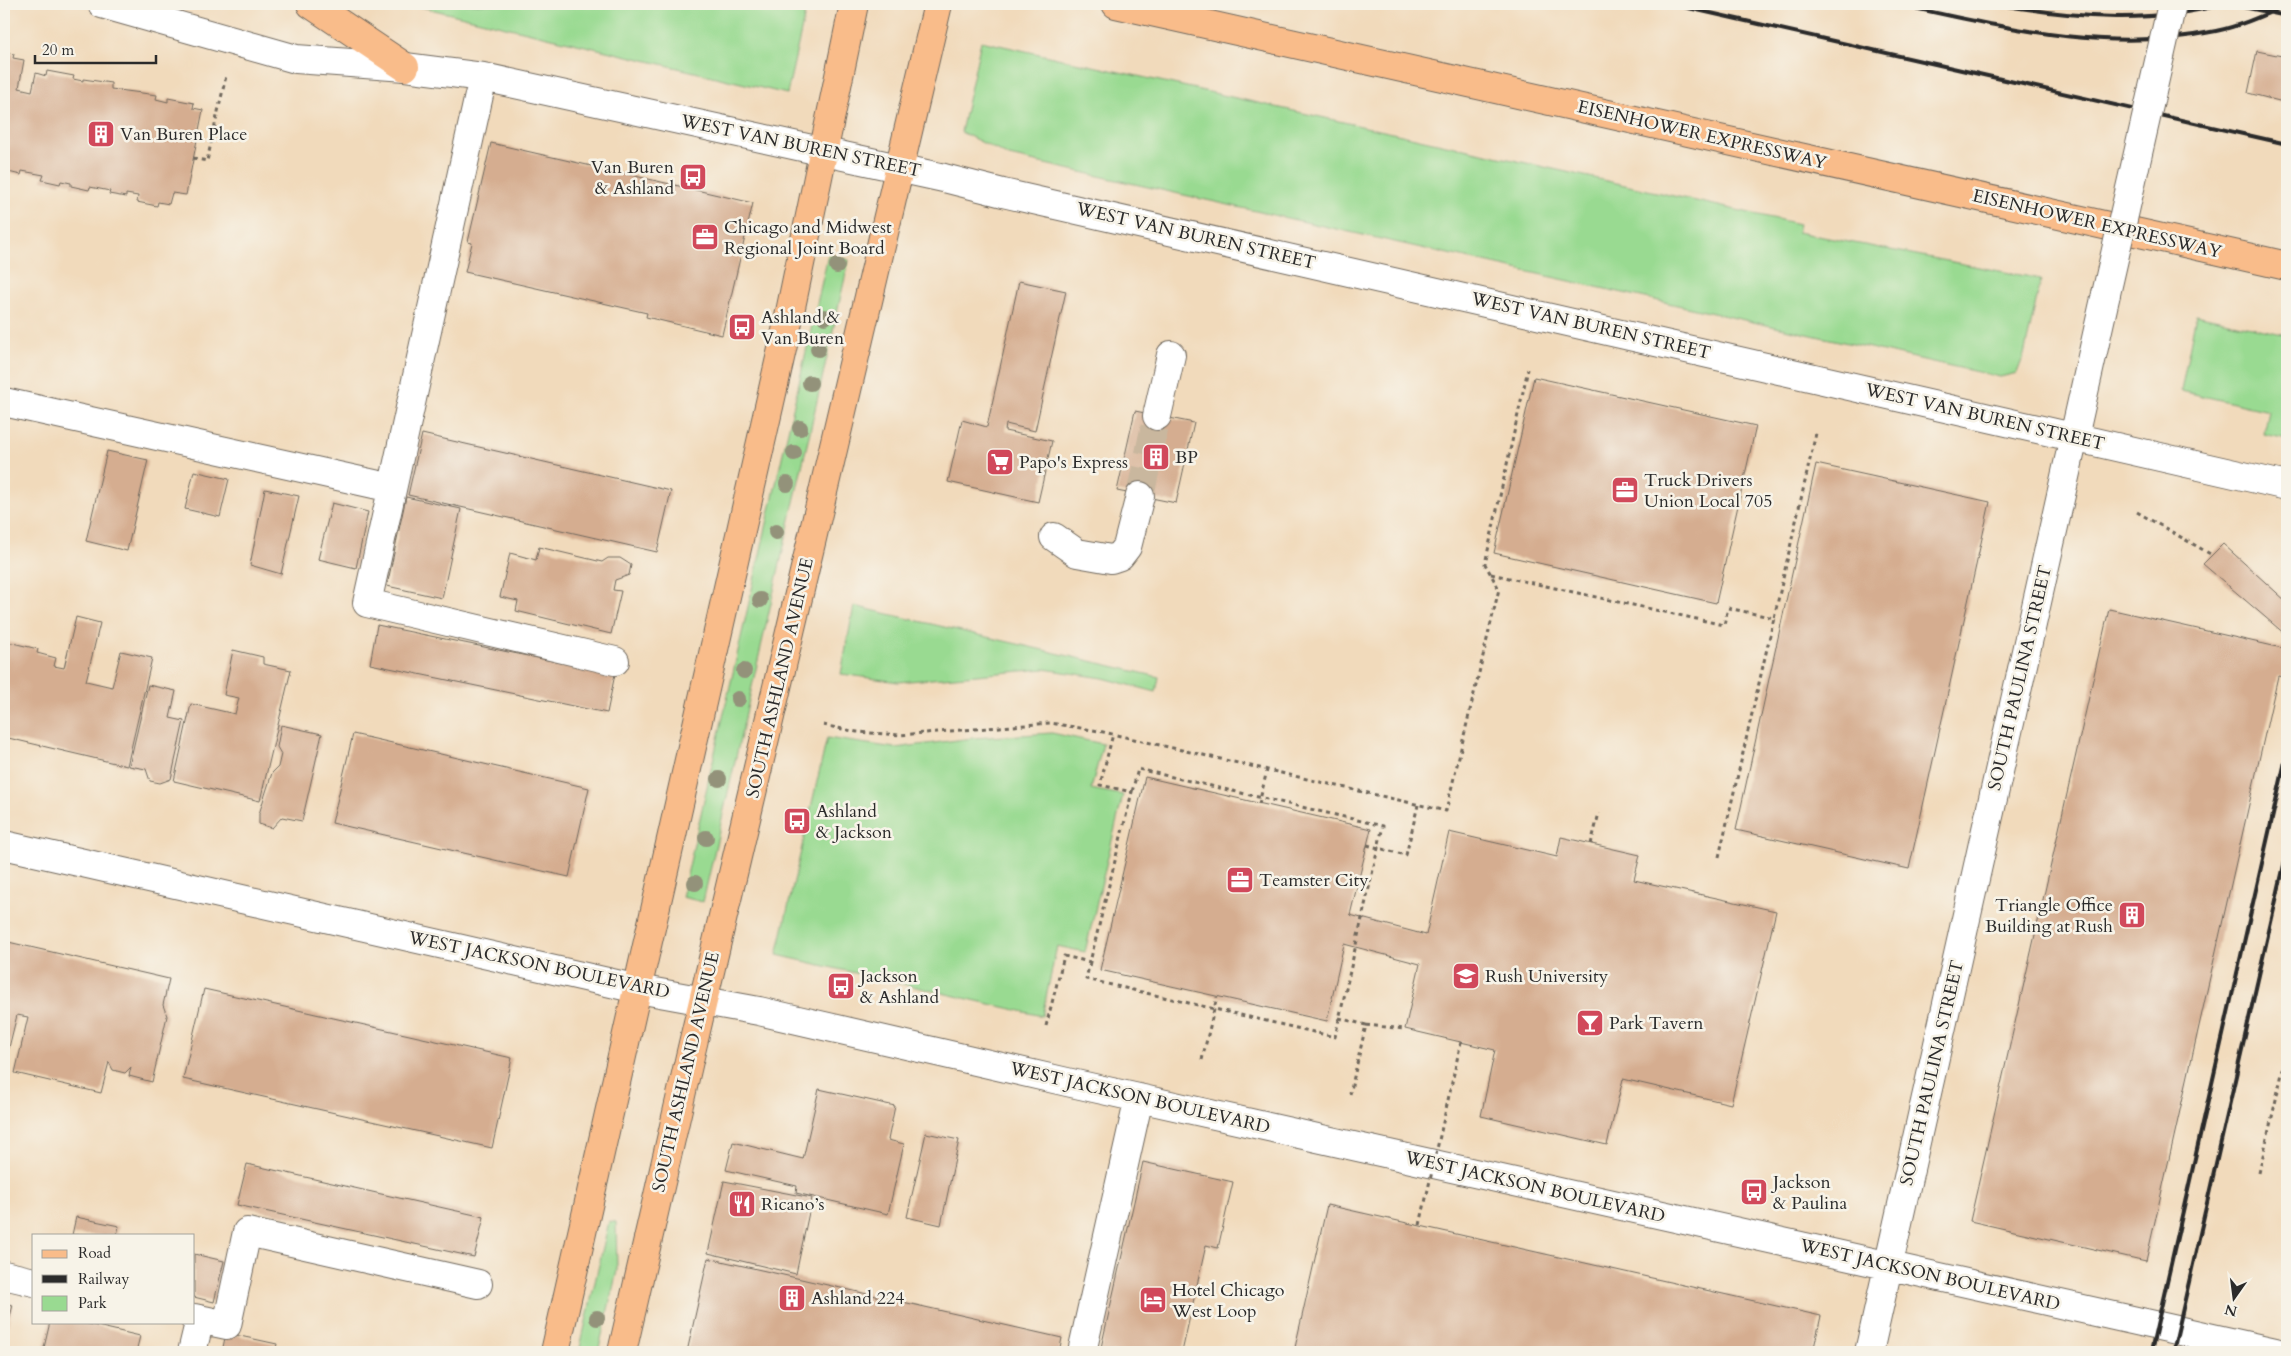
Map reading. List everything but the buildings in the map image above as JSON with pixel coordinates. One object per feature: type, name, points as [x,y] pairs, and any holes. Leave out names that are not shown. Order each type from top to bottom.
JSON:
[{"type":"main road","points":[[311,4],[405,67]]},
{"type":"main road","name":"EISENHOWER EXPRESSWAY","points":[[1116,4],[2287,266]]},
{"type":"main road","points":[[555,1352],[785,336],[853,8]]},
{"type":"main road","name":"SOUTH ASHLAND AVENUE","points":[[622,1352],[703,999],[936,16]]},
{"type":"street","name":"WEST VAN BUREN STREET","points":[[102,4],[296,59],[405,67],[483,77],[900,168],[2287,486]]},
{"type":"street","name":"SOUTH PAULINA STREET","points":[[1870,1352],[2172,4]]},
{"type":"street","points":[[483,77],[367,603],[615,660]]},
{"type":"street","points":[[1157,416],[1171,355]]},
{"type":"street","points":[[4,402],[392,488]]},
{"type":"street","points":[[1054,537],[1077,553],[1111,559],[1120,556],[1127,547],[1140,496]]},
{"type":"street","name":"WEST JACKSON BOULEVARD","points":[[4,845],[638,989],[703,999],[2275,1352]]},
{"type":"street","points":[[1082,1352],[1139,1098]]},
{"type":"street","points":[[192,1352],[197,1319],[227,1325],[247,1232],[478,1284]]},
{"type":"street","points":[[4,1275],[32,1282]]},
{"type":"path","points":[[193,158],[208,161],[228,70]]},
{"type":"path","points":[[823,725],[857,732],[900,735],[1050,722],[1113,734],[1446,811],[1499,589],[1485,564],[1528,369]]},
{"type":"path","points":[[1719,857],[1816,433]]},
{"type":"path","points":[[2138,512],[2212,555]]},
{"type":"path","points":[[1491,574],[1724,626],[1728,608],[1774,618]]},
{"type":"path","points":[[1113,734],[1100,785],[1132,792]]},
{"type":"path","points":[[1138,769],[1383,826],[1335,1037],[1086,979],[1132,792],[1138,769]]},
{"type":"path","points":[[1259,804],[1267,770]]},
{"type":"path","points":[[1367,845],[1406,855],[1418,805]]},
{"type":"path","points":[[1591,844],[1599,813]]},
{"type":"path","points":[[1046,1026],[1064,956],[1090,962]]},
{"type":"path","points":[[1202,1060],[1217,997]]},
{"type":"path","points":[[1339,1018],[1366,1025],[1405,1029]]},
{"type":"path","points":[[1350,1094],[1366,1025]]},
{"type":"path","points":[[1420,1225],[1461,1042]]},
{"type":"path","points":[[2259,1173],[2287,1052]]},
{"type":"green space","points":[[409,4],[807,4],[787,94]]},
{"type":"green space","points":[[981,41],[1799,224],[1797,232],[2041,279],[2024,355],[2017,373],[2000,377],[1009,156],[961,132]]},
{"type":"green space","points":[[828,255],[849,260],[703,902],[682,897]]},
{"type":"green space","points":[[2196,315],[2287,335],[2287,439],[2264,434],[2269,411],[2181,391]]},
{"type":"green space","points":[[854,606],[1159,677],[1156,692],[1103,678],[1044,669],[898,682],[841,674]]},
{"type":"green space","points":[[1052,733],[1103,744],[1091,789],[1123,795],[1085,952],[1057,946],[1042,1016],[777,955],[827,738],[895,748],[973,738]]},
{"type":"green space","points":[[609,1221],[616,1222],[617,1271],[598,1352],[579,1352]]},
{"type":"tunnel","points":[[1140,496],[1157,416]]},
{"type":"railway","points":[[1671,4],[2287,144]]},
{"type":"railway","points":[[1896,4],[2015,29],[2095,39],[2135,40],[2175,37],[2225,29],[2287,5]]},
{"type":"railway","points":[[1995,4],[2109,17],[2166,15],[2223,4]]},
{"type":"railway","points":[[2229,4],[2287,16]]},
{"type":"railway","points":[[2151,1352],[2287,753]]},
{"type":"railway","points":[[2173,1352],[2287,852]]},
{"type":"place","name":"Van Buren Place","points":[[101,134]]},
{"type":"place","name":"Van Buren & Ashland","points":[[693,177]]},
{"type":"place","name":"Chicago and Midwest Regional Joint Board","points":[[705,237]]},
{"type":"place","name":"Ashland & Van Buren","points":[[742,327]]},
{"type":"place","name":"BP","points":[[1156,457]]},
{"type":"place","name":"Papo's Express","points":[[1000,462]]},
{"type":"place","name":"Truck Drivers Union Local 705","points":[[1625,490]]},
{"type":"place","name":"Ashland & Jackson","points":[[797,821]]},
{"type":"place","name":"Teamster City","points":[[1240,880]]},
{"type":"place","name":"Triangle Office Building at Rush","points":[[2132,915]]},
{"type":"place","name":"Rush University","points":[[1466,976]]},
{"type":"place","name":"Jackson & Ashland","points":[[841,986]]},
{"type":"place","name":"Park Tavern","points":[[1590,1023]]},
{"type":"place","name":"Jackson & Paulina","points":[[1754,1192]]},
{"type":"place","name":"Ricano’s","points":[[742,1204]]},
{"type":"place","name":"Ashland 224","points":[[792,1298]]},
{"type":"place","name":"Hotel Chicago West Loop","points":[[1153,1300]]}]
